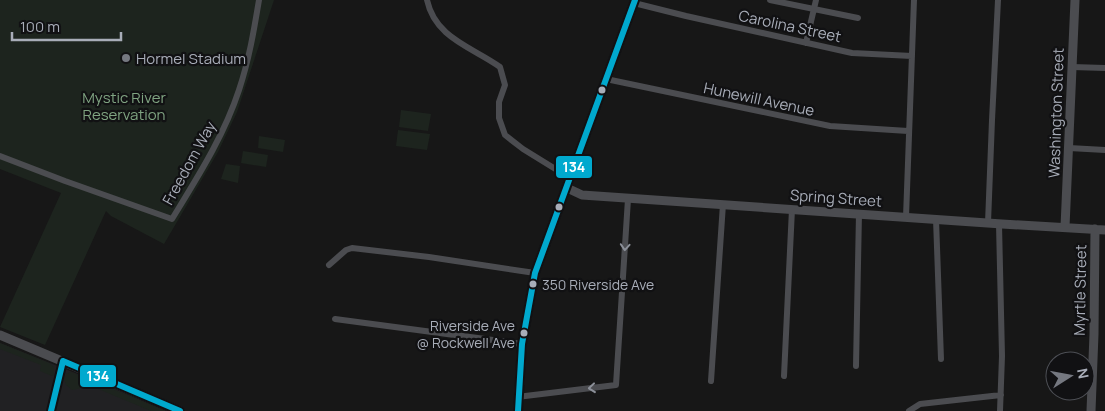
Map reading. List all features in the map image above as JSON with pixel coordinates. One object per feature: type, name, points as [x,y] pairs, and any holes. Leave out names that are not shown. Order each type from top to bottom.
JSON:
[{"type":"main road","points":[[518,411],[517,396],[522,344],[535,273],[635,1]]},
{"type":"street","name":"Freedom Way","points":[[0,156],[172,219],[218,140],[231,112],[248,60],[259,0]]},
{"type":"street","points":[[427,0],[434,19],[443,31],[500,67],[505,85],[499,102],[500,118],[505,135],[523,149],[570,178]]},
{"type":"street","points":[[770,0],[858,18]]},
{"type":"street","points":[[806,42],[816,0]]},
{"type":"street","points":[[906,217],[914,0]]},
{"type":"street","points":[[988,223],[998,0]]},
{"type":"street","name":"Washington Street","points":[[1065,227],[1075,0]]},
{"type":"street","name":"Carolina Street","points":[[635,1],[686,16],[859,54],[912,56]]},
{"type":"street","points":[[1072,67],[1105,68]]},
{"type":"street","name":"Hunewill Avenue","points":[[606,79],[830,126],[908,131]]},
{"type":"street","points":[[1069,148],[1105,150]]},
{"type":"street","name":"Spring Street","points":[[567,188],[582,195],[628,199],[1105,230]]},
{"type":"street","points":[[517,396],[616,385],[628,199]]},
{"type":"street","points":[[711,381],[722,204]]},
{"type":"street","points":[[784,376],[792,209]]},
{"type":"street","points":[[856,366],[858,213]]},
{"type":"street","points":[[936,219],[941,359]]},
{"type":"street","points":[[999,224],[1002,356],[1000,411]]},
{"type":"street","name":"Myrtle Street","points":[[1091,411],[1095,229]]},
{"type":"street","points":[[328,265],[346,250],[352,248],[429,257],[535,273]]},
{"type":"street","points":[[335,319],[522,344]]},
{"type":"street","points":[[0,335],[180,411]]},
{"type":"street","points":[[910,411],[920,404],[1001,395]]},
{"type":"shaded area","points":[[0,343],[115,389],[166,411],[0,411]]},
{"type":"green space","name":"Mystic River Reservation","points":[[0,0],[274,0],[237,112],[218,152],[164,244],[111,216],[106,211],[45,345],[0,327],[61,193],[0,169]]},
{"type":"green space","points":[[401,110],[431,114],[428,131],[399,127]]},
{"type":"green space","points":[[398,130],[430,134],[427,150],[396,146]]},
{"type":"green space","points":[[259,136],[285,140],[283,152],[258,148]]},
{"type":"green space","points":[[243,151],[268,155],[266,167],[241,163]]},
{"type":"green space","points":[[226,164],[240,166],[238,183],[221,179]]},
{"type":"green space","points":[[0,343],[49,363],[54,367],[54,375],[52,376],[40,371],[41,365],[0,349]]},
{"type":"green space","points":[[71,372],[166,411],[151,411],[84,383],[81,388],[72,390],[66,385],[64,379],[66,374]]},
{"type":"transit line","name":"134","points":[[518,411],[522,344],[535,273],[635,0]]},
{"type":"transit line","name":"134","points":[[51,411],[63,361],[180,411]]},
{"type":"place","name":"Hormel Stadium","points":[[126,58]]},
{"type":"place","name":"350 Riverside Ave","points":[[533,284]]},
{"type":"place","name":"Riverside Ave @ Rockwell Ave","points":[[524,333]]}]
